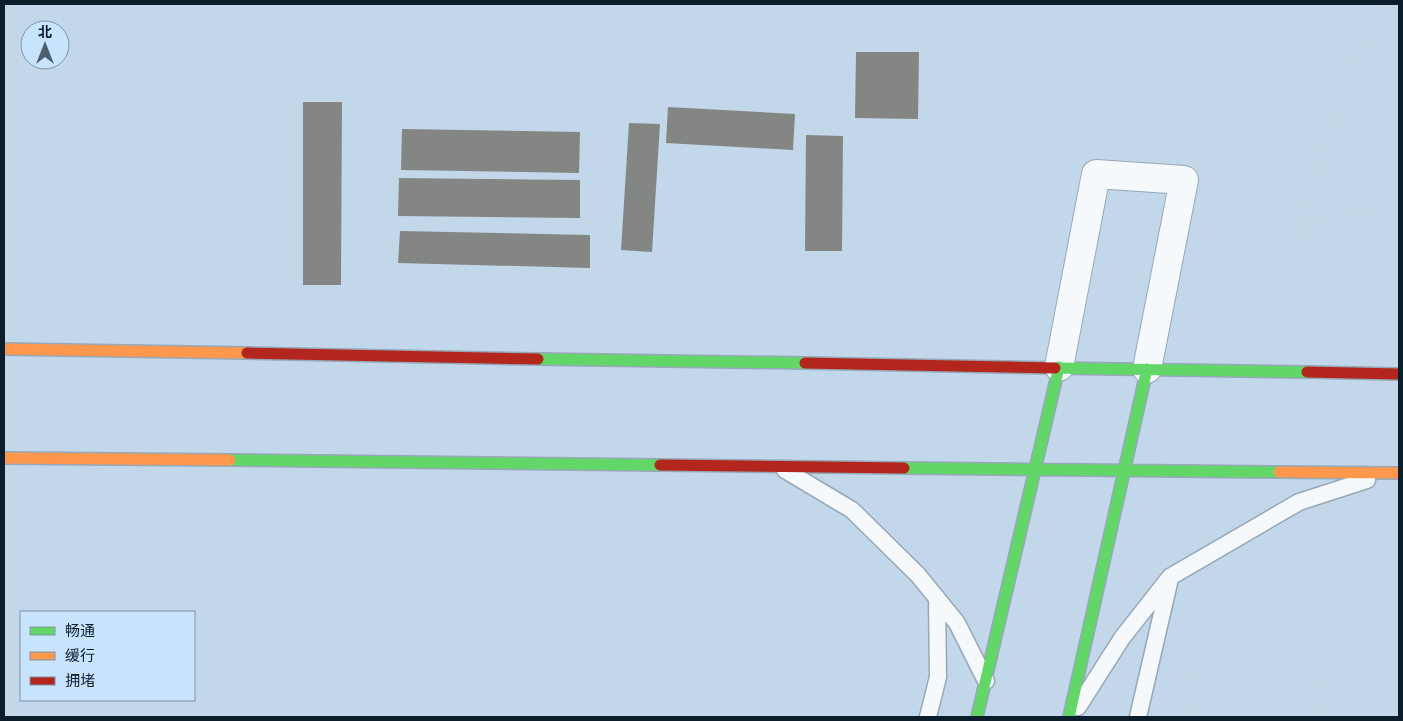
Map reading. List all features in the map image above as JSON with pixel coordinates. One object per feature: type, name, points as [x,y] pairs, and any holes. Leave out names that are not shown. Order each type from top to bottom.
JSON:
[{"type":"main road","points":[[4,348],[1399,374]]},
{"type":"main road","points":[[977,717],[1059,367]]},
{"type":"main road","points":[[1070,717],[1147,369]]},
{"type":"main road","points":[[4,458],[1395,473]]},
{"type":"street","points":[[1059,367],[1096,174],[1184,180],[1147,369]]},
{"type":"lane","points":[[779,466],[852,510],[918,575],[957,623],[986,681]]},
{"type":"lane","points":[[1070,717],[1122,638],[1170,577],[1299,502],[1395,473]]},
{"type":"lane","points":[[1138,717],[1170,577]]},
{"type":"lane","points":[[928,717],[938,676],[937,598]]},
{"type":"path","points":[[1294,258],[1326,144],[1355,62],[1383,4]]},
{"type":"path","points":[[1304,222],[1399,205]]},
{"type":"path","points":[[1186,652],[1188,717]]},
{"type":"path","points":[[1309,660],[1324,717]]},
{"type":"building","points":[[856,52],[919,52],[918,119],[855,118]]},
{"type":"building","points":[[303,102],[342,102],[341,285],[303,285]]},
{"type":"building","points":[[668,107],[795,114],[793,150],[666,143]]},
{"type":"building","points":[[629,123],[660,124],[652,252],[621,250]]},
{"type":"building","points":[[402,129],[580,132],[579,173],[401,170]]},
{"type":"building","points":[[806,135],[843,136],[842,251],[805,251]]},
{"type":"building","points":[[399,178],[580,180],[580,218],[398,216]]},
{"type":"building","points":[[400,231],[590,235],[590,268],[398,263]]},
{"type":"traffic: fast","points":[[538,359],[805,363]]},
{"type":"traffic: fast","points":[[977,717],[1059,367]]},
{"type":"traffic: fast","points":[[1055,368],[1307,372]]},
{"type":"traffic: fast","points":[[1069,717],[1147,369]]},
{"type":"traffic: fast","points":[[230,460],[660,465]]},
{"type":"traffic: fast","points":[[904,468],[1279,472]]},
{"type":"traffic: slow","points":[[4,349],[247,353]]},
{"type":"traffic: slow","points":[[4,458],[230,460]]},
{"type":"traffic: slow","points":[[1279,472],[1399,473]]},
{"type":"traffic: jam","points":[[247,353],[538,359]]},
{"type":"traffic: jam","points":[[805,363],[1055,368]]},
{"type":"traffic: jam","points":[[1307,372],[1399,374]]},
{"type":"traffic: jam","points":[[660,465],[904,468]]}]
